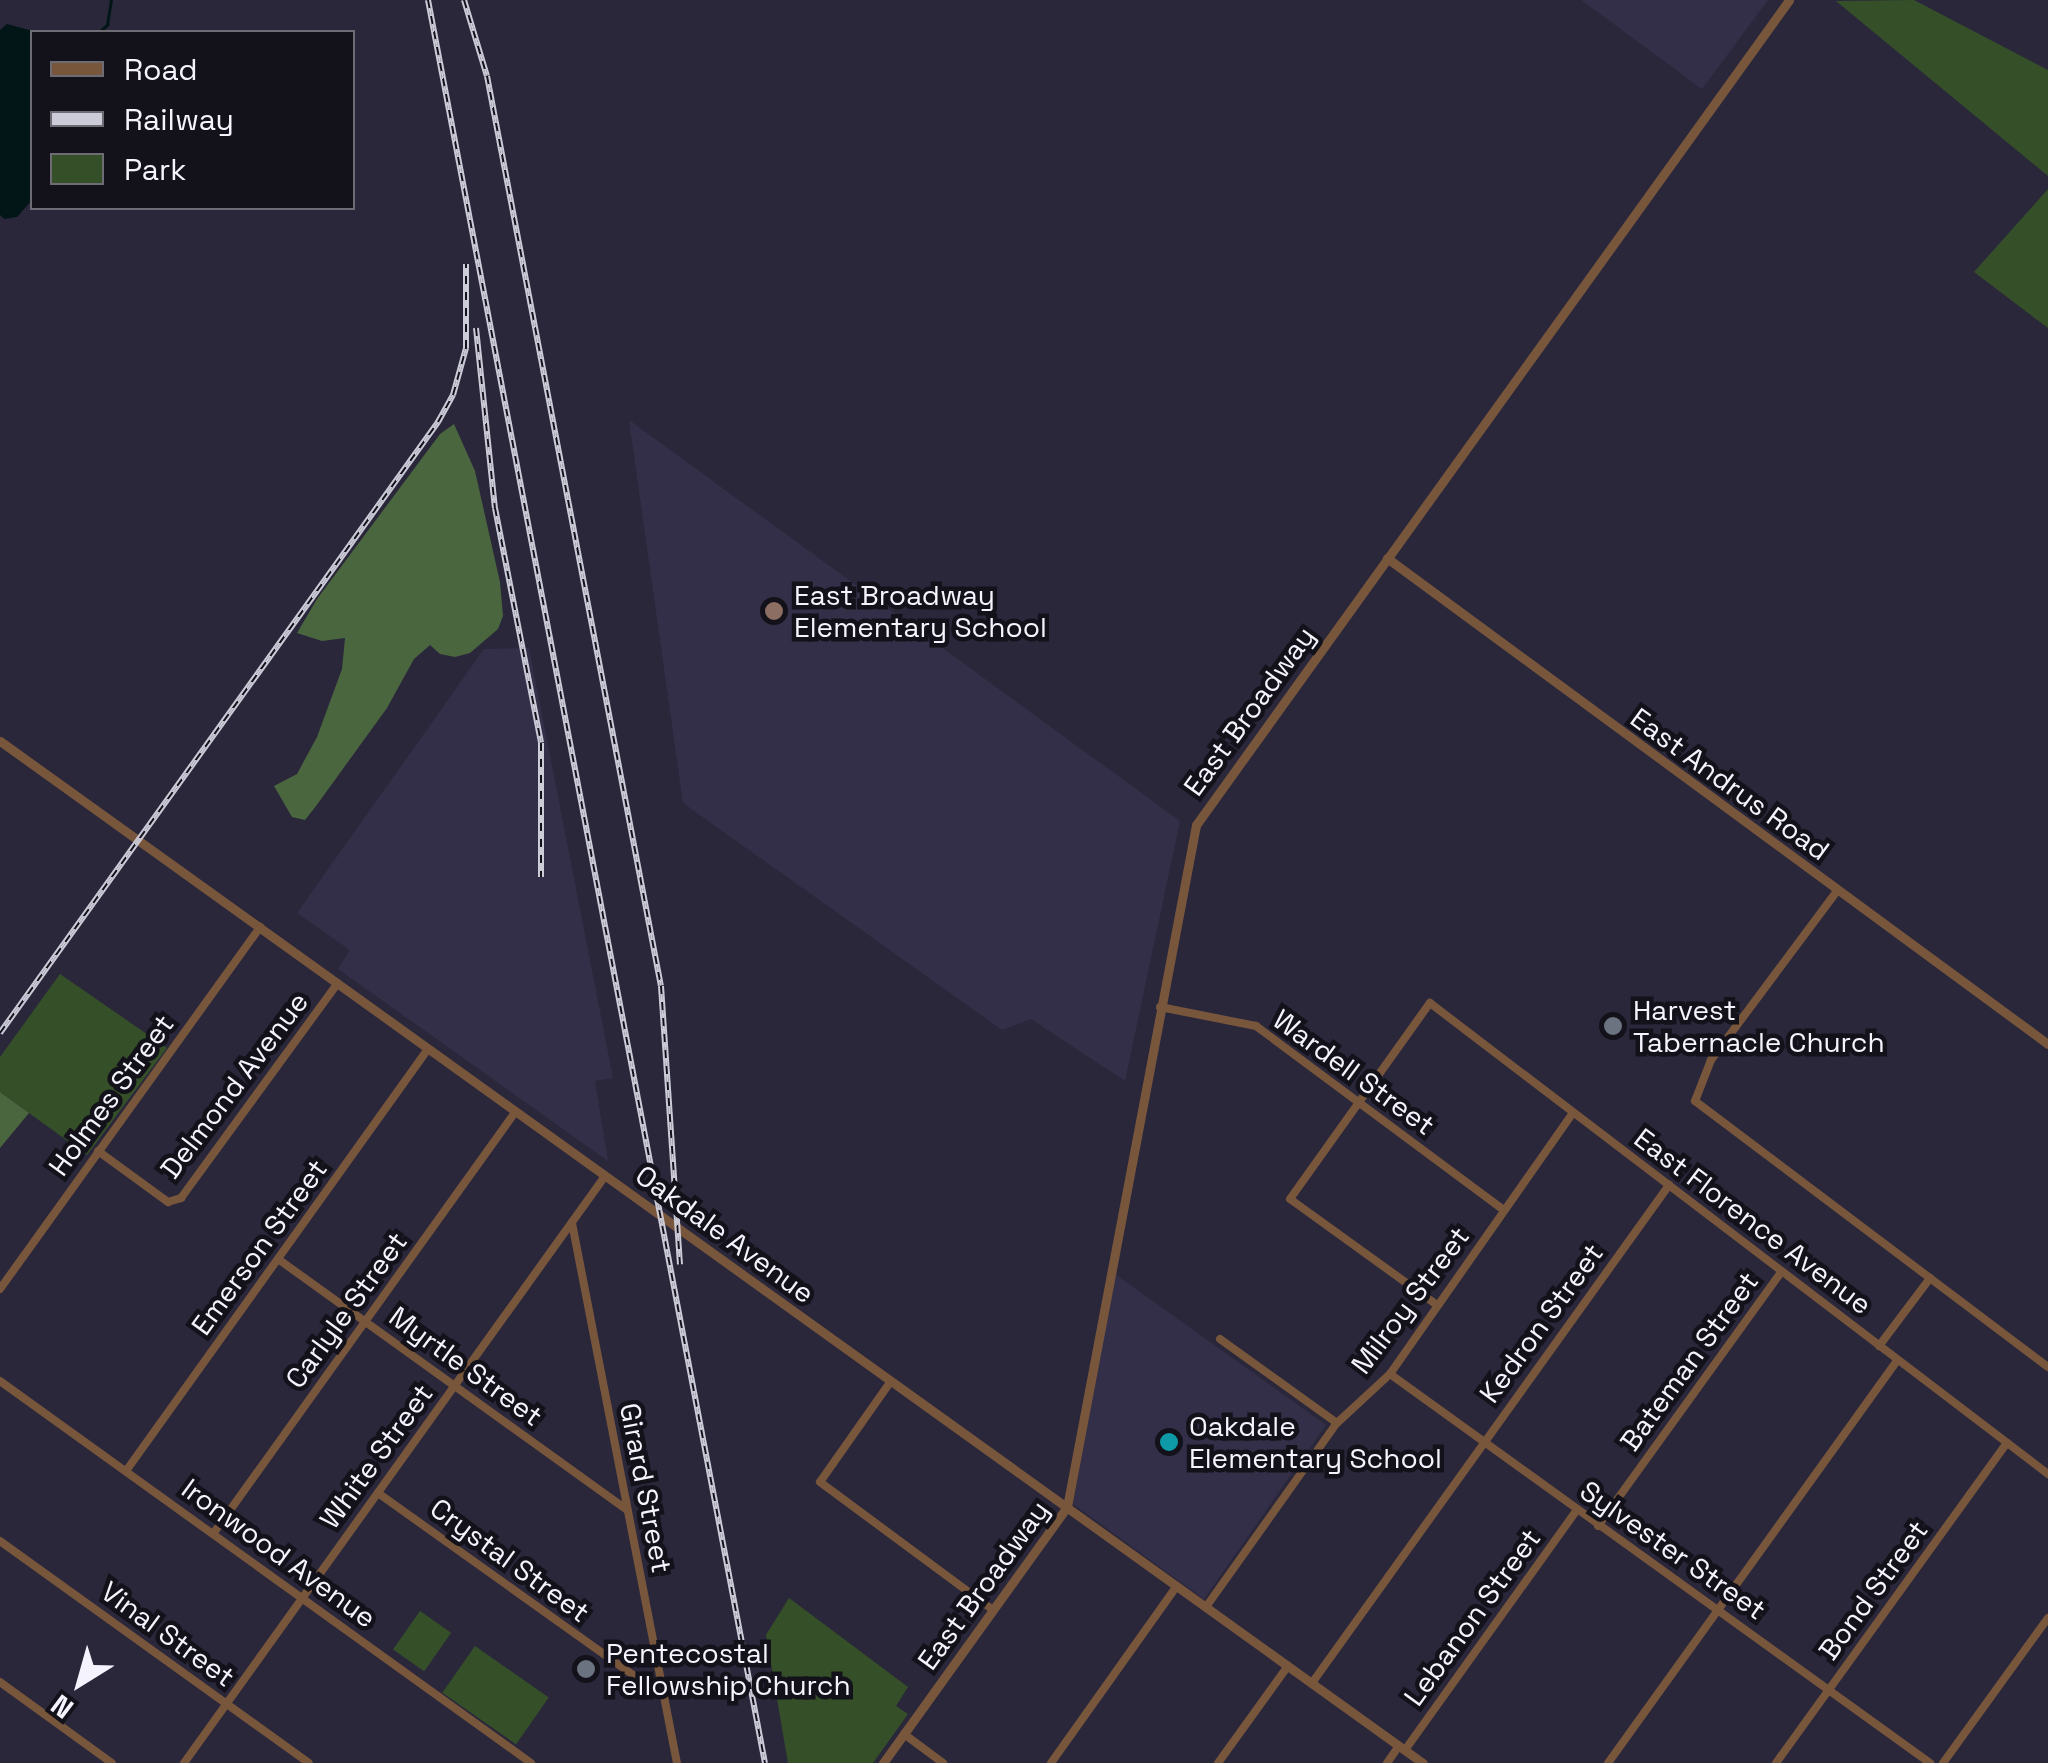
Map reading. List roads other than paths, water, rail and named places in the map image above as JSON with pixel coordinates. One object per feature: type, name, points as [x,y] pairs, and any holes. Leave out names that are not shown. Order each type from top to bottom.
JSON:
[{"type":"street","name":"East Broadway","points":[[883,1763],[1067,1507],[1196,825],[1789,0]]},
{"type":"street","name":"East Andrus Road","points":[[1387,558],[2048,1044]]},
{"type":"street","name":"Oakdale Avenue","points":[[0,741],[1423,1763]]},
{"type":"street","points":[[1838,891],[1719,1048],[1704,1072],[1695,1101],[2048,1367]]},
{"type":"street","name":"Holmes Street","points":[[0,1289],[260,928]]},
{"type":"street","name":"Delmond Avenue","points":[[98,1152],[172,1203],[185,1194],[338,984]]},
{"type":"street","name":"East Florence Avenue","points":[[1358,1104],[1430,1003],[2048,1474]]},
{"type":"street","name":"Wardell Street","points":[[1160,1007],[1256,1026],[1504,1210]]},
{"type":"street","name":"Emerson Street","points":[[126,1472],[428,1048]]},
{"type":"street","points":[[1358,1104],[1290,1199],[1437,1306]]},
{"type":"street","name":"Carlyle Street","points":[[213,1534],[516,1112]]},
{"type":"street","name":"Milroy Street","points":[[1206,1608],[1337,1423],[1390,1374],[1574,1112]]},
{"type":"street","name":"White Street","points":[[184,1763],[605,1176]]},
{"type":"street","name":"Kedron Street","points":[[1312,1683],[1668,1185]]},
{"type":"street","name":"Girard Street","points":[[572,1222],[677,1763]]},
{"type":"street","name":"Myrtle Street","points":[[278,1259],[628,1510]]},
{"type":"street","name":"Bateman Street","points":[[1598,1526],[1782,1271]]},
{"type":"street","points":[[1879,1346],[1930,1278]]},
{"type":"street","points":[[1220,1340],[1337,1423]]},
{"type":"street","points":[[1608,1763],[1898,1360]]},
{"type":"street","name":"Sylvester Street","points":[[1390,1374],[1930,1763]]},
{"type":"street","name":"Ironwood Avenue","points":[[0,1381],[531,1763]]},
{"type":"street","points":[[892,1381],[820,1482],[993,1610]]},
{"type":"street","name":"Bond Street","points":[[1776,1763],[2007,1442]]},
{"type":"street","name":"Crystal Street","points":[[378,1493],[664,1698]]},
{"type":"street","name":"Lebanon Street","points":[[1387,1763],[1577,1510]]},
{"type":"street","name":"Vinal Street","points":[[0,1541],[309,1763]]},
{"type":"street","points":[[1051,1763],[1177,1586]]},
{"type":"street","points":[[1944,1763],[2048,1618]]},
{"type":"street","points":[[1218,1763],[1288,1666]]},
{"type":"street","points":[[0,1682],[112,1763]]},
{"type":"street","points":[[904,1734],[943,1763]]},
{"type":"waterway","points":[[101,30],[107,25],[111,0]]},
{"type":"railway","points":[[428,0],[765,1763]]},
{"type":"railway","points":[[464,0],[487,76],[661,986],[680,1264]]},
{"type":"railway","points":[[0,1033],[438,422],[453,395],[466,348],[466,264]]},
{"type":"railway","points":[[476,328],[495,508],[541,743],[541,877]]},
{"type":"place","name":"East Broadway Elementary School","points":[[774,611]]},
{"type":"place","name":"Harvest Tabernacle Church","points":[[1613,1026]]},
{"type":"place","name":"Oakdale Elementary School","points":[[1169,1442]]},
{"type":"place","name":"Pentecostal Fellowship Church","points":[[586,1669]]}]
